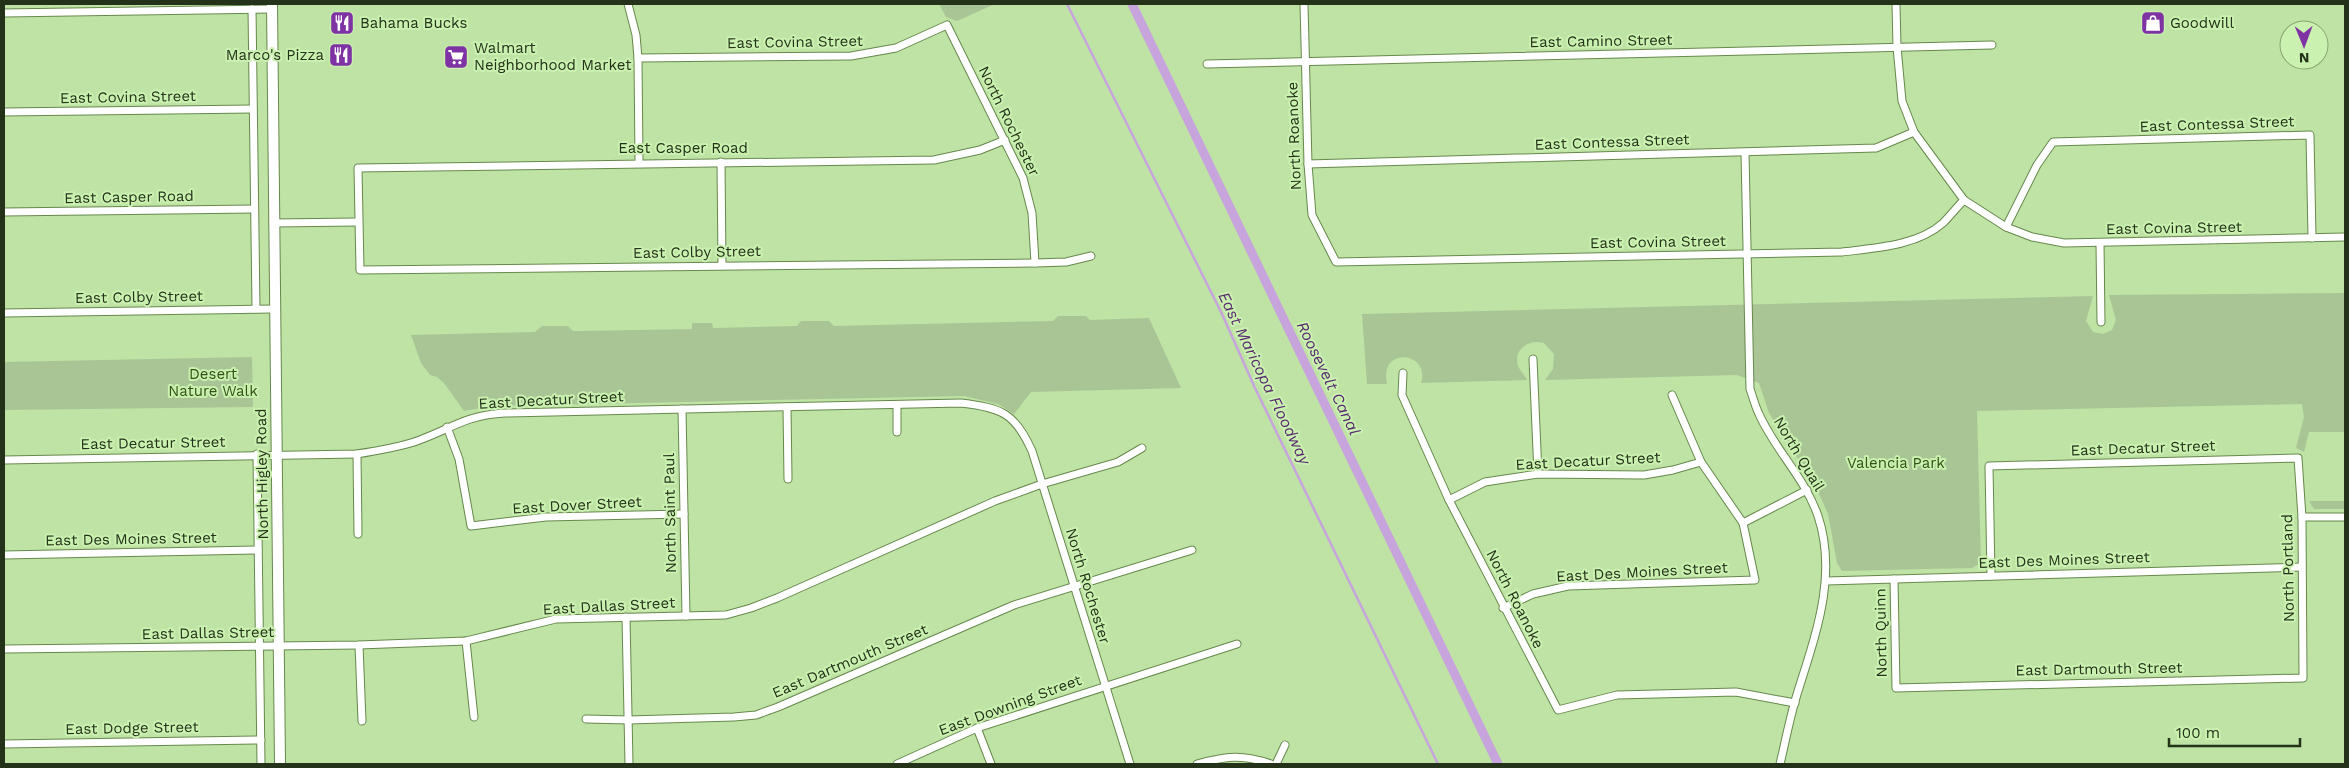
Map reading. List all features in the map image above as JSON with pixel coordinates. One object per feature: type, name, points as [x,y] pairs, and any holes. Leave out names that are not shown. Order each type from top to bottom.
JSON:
[{"type":"main road","name":"North Higley Road","points":[[272,6],[280,764]]},
{"type":"street","points":[[628,4],[636,35],[638,58],[639,162]]},
{"type":"street","name":"North Roanoke","points":[[1304,4],[1308,164],[1312,215],[1336,262]]},
{"type":"street","points":[[1896,4],[1897,47],[1902,100],[1914,132],[1964,200],[2006,227]]},
{"type":"street","points":[[4,13],[138,7],[252,9],[272,6]]},
{"type":"street","points":[[252,9],[256,309]]},
{"type":"street","name":"East Covina Street","points":[[638,58],[851,56],[896,48],[946,25]]},
{"type":"street","name":"North Rochester","points":[[946,25],[1023,178],[1032,213],[1035,263]]},
{"type":"street","name":"East Camino Street","points":[[1207,64],[1992,45]]},
{"type":"street","name":"East Covina Street","points":[[4,112],[253,109]]},
{"type":"street","name":"East Contessa Street","points":[[1308,164],[1876,148],[1914,132]]},
{"type":"street","name":"East Contessa Street","points":[[2006,227],[2037,165],[2053,142],[2310,135],[2312,238]]},
{"type":"street","name":"East Casper Road","points":[[358,222],[358,168],[639,162],[934,160],[980,150],[1005,140]]},
{"type":"street","name":"North Quail","points":[[1745,153],[1750,389],[1759,415],[1807,490],[1818,517],[1825,550],[1826,581],[1820,619],[1795,703],[1780,764]]},
{"type":"street","points":[[721,162],[722,265]]},
{"type":"street","name":"East Covina Street","points":[[1336,262],[1842,252],[1893,246],[1918,237],[1942,224],[1964,200]]},
{"type":"street","name":"East Casper Road","points":[[4,212],[254,209]]},
{"type":"street","points":[[273,223],[358,222]]},
{"type":"street","name":"East Colby Street","points":[[358,222],[360,270],[1035,263],[1066,262],[1091,256]]},
{"type":"street","name":"East Covina Street","points":[[2006,227],[2032,237],[2064,243],[2345,237]]},
{"type":"street","points":[[2100,243],[2101,322]]},
{"type":"street","name":"East Colby Street","points":[[4,313],[275,309]]},
{"type":"street","points":[[1533,359],[1538,474]]},
{"type":"street","name":"North Roanoke","points":[[1403,373],[1402,395],[1449,500],[1558,710],[1600,698],[1627,695],[1736,692],[1795,703]]},
{"type":"street","points":[[1672,395],[1701,462],[1743,523],[1807,490]]},
{"type":"street","name":"East Decatur Street","points":[[4,460],[257,454],[357,454],[391,449],[416,441],[464,420],[486,414],[961,403],[981,405],[1001,411],[1013,420]]},
{"type":"street","points":[[897,405],[897,432]]},
{"type":"street","points":[[787,407],[788,479]]},
{"type":"street","name":"North Saint Paul","points":[[682,409],[686,616]]},
{"type":"street","name":"North Rochester","points":[[1013,420],[1026,438],[1042,484],[1130,764]]},
{"type":"street","name":"East Dover Street","points":[[447,427],[459,459],[471,526],[546,517],[684,514]]},
{"type":"street","name":"East Dallas Street","points":[[4,649],[359,645],[466,641],[556,619],[726,615],[751,608],[995,501],[1042,484],[1118,462],[1142,448]]},
{"type":"street","name":"North Higley Road","points":[[257,454],[261,764]]},
{"type":"street","points":[[357,454],[358,534]]},
{"type":"street","name":"East Decatur Street","points":[[1991,576],[1988,466],[2298,458]]},
{"type":"street","name":"North Portland","points":[[2298,458],[2302,517],[2303,678]]},
{"type":"street","name":"East Decatur Street","points":[[1449,500],[1485,482],[1538,474],[1644,475],[1701,462]]},
{"type":"street","points":[[2302,517],[2345,517]]},
{"type":"street","name":"East Des Moines Street","points":[[1504,608],[1533,594],[1568,586],[1755,580],[1743,523]]},
{"type":"street","name":"East Des Moines Street","points":[[4,555],[258,550]]},
{"type":"street","name":"East Dartmouth Street","points":[[586,719],[629,720],[756,715],[1014,605],[1192,550]]},
{"type":"street","name":"East Des Moines Street","points":[[1826,581],[2302,567]]},
{"type":"street","name":"North Quinn","points":[[1894,578],[1896,688]]},
{"type":"street","points":[[626,616],[629,764]]},
{"type":"street","points":[[466,641],[474,717]]},
{"type":"street","name":"East Downing Street","points":[[898,764],[977,728],[1105,685],[1237,644]]},
{"type":"street","points":[[359,645],[362,721]]},
{"type":"street","name":"East Dartmouth Street","points":[[1896,688],[2303,678]]},
{"type":"street","points":[[977,728],[991,764]]},
{"type":"street","name":"East Dodge Street","points":[[4,744],[261,740]]},
{"type":"street","points":[[1276,764],[1285,745]]},
{"type":"street","points":[[1197,764],[1238,756],[1252,757],[1271,764]]},
{"type":"green space","points":[[939,4],[995,4],[957,21],[946,17]]},
{"type":"green space","name":"Valencia Park","points":[[2345,293],[2345,432],[2309,432],[2304,452],[2296,448],[2304,417],[2302,404],[1977,411],[1981,563],[1972,568],[1842,571],[1837,563],[1828,514],[1816,487],[1769,413],[1759,383],[1737,375],[1545,380],[1553,369],[1554,354],[1544,343],[1538,342],[1528,344],[1520,350],[1518,355],[1518,366],[1527,380],[1421,383],[1422,372],[1419,364],[1412,359],[1404,357],[1390,363],[1386,372],[1387,384],[1367,384],[1362,314],[2093,296],[2086,321],[2093,332],[2103,334],[2112,330],[2116,320],[2109,295]]},
{"type":"green space","points":[[1058,316],[1086,316],[1090,320],[1149,318],[1181,388],[1031,392],[1014,414],[998,404],[964,396],[494,406],[464,411],[444,383],[437,377],[430,375],[421,363],[411,335],[535,332],[542,326],[568,326],[573,331],[692,329],[692,323],[712,323],[713,328],[797,326],[801,321],[829,321],[834,326],[1053,321]]},
{"type":"green space","name":"Desert Nature Walk","points":[[252,357],[253,407],[4,410],[4,362]]},
{"type":"green space","points":[[2309,501],[2345,501],[2345,509],[2314,509]]},
{"type":"waterway","name":"East Maricopa Floodway","points":[[1067,4],[1222,314],[1255,388],[1438,764]]},
{"type":"waterway","name":"Roosevelt Canal","points":[[1132,4],[1498,764]]},
{"type":"place","name":"Bahama Bucks","points":[[342,23]]},
{"type":"place","name":"Goodwill","points":[[2153,23]]},
{"type":"place","name":"Marco's Pizza","points":[[341,55]]},
{"type":"place","name":"Walmart Neighborhood Market","points":[[456,57]]}]
